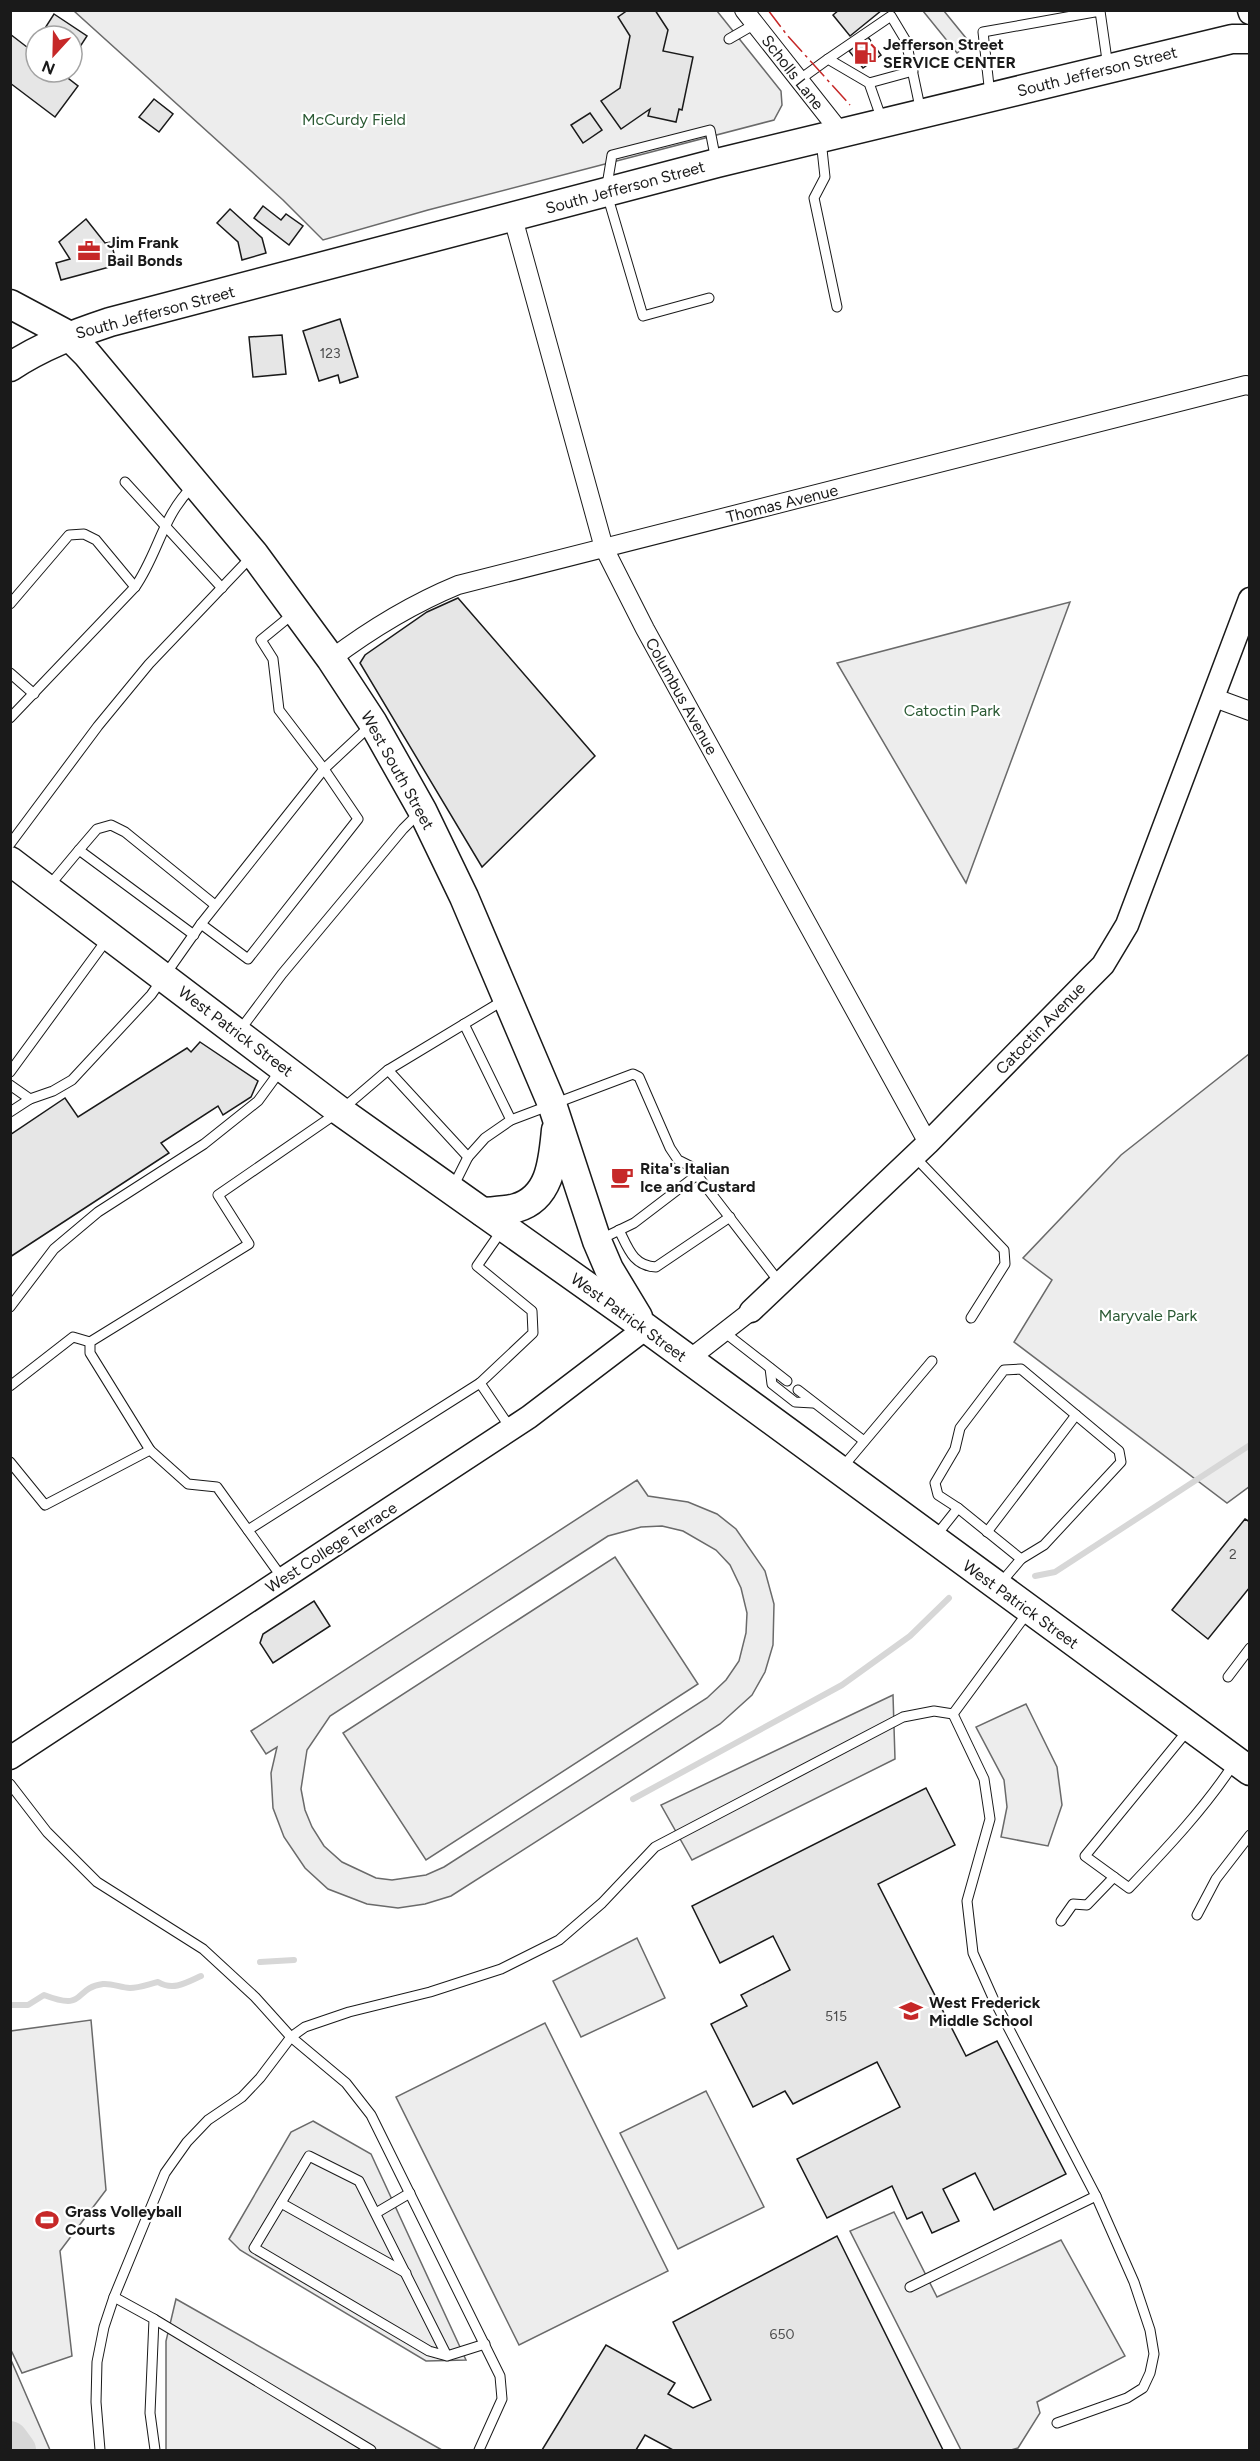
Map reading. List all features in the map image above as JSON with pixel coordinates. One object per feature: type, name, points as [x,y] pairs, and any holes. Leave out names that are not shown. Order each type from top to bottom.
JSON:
[{"type":"main road","name":"South Jefferson Street","points":[[10,367],[37,349],[68,335],[110,322],[717,163],[1232,39],[1250,39]]},
{"type":"main road","name":"West South Street","points":[[10,304],[68,335],[254,554],[331,659],[373,723],[422,810],[465,897],[608,1235],[609,1269],[646,1329]]},
{"type":"main road","name":"West Patrick Street","points":[[10,861],[340,1111],[646,1329],[1190,1728],[1244,1763]]},
{"type":"main road","points":[[494,1219],[536,1196],[543,1188],[553,1165],[554,1111]]},
{"type":"street","name":"Scholls Lane","points":[[750,17],[799,80],[831,136]]},
{"type":"street","name":"Columbus Avenue","points":[[513,218],[604,548],[921,1149]]},
{"type":"street","name":"Thomas Avenue","points":[[331,659],[358,638],[420,600],[458,585],[1250,386]]},
{"type":"street","name":"Catoctin Avenue","points":[[688,1360],[751,1311],[921,1149],[1103,964],[1127,925],[1250,599]]},
{"type":"street","points":[[1212,697],[1250,711]]},
{"type":"street","name":"West College Terrace","points":[[10,1758],[511,1429],[646,1329]]},
{"type":"lane","points":[[990,97],[983,32],[1101,11],[1108,68]]},
{"type":"lane","points":[[799,80],[891,16],[906,41],[922,114]]},
{"type":"lane","points":[[729,39],[750,17]]},
{"type":"lane","points":[[828,58],[869,83],[882,123]]},
{"type":"lane","points":[[869,83],[913,71]]},
{"type":"lane","points":[[831,136],[825,177],[814,198],[837,307]]},
{"type":"lane","points":[[606,191],[643,316],[709,298]]},
{"type":"lane","points":[[125,482],[222,588]]},
{"type":"lane","points":[[10,718],[135,587],[144,574],[164,525],[179,500],[196,483]]},
{"type":"lane","points":[[10,604],[69,535],[84,534],[96,540],[135,587]]},
{"type":"lane","points":[[10,844],[98,726],[149,664],[254,554]]},
{"type":"lane","points":[[201,924],[248,959],[358,819],[324,769],[279,710],[273,659],[261,640],[296,611]]},
{"type":"lane","points":[[10,673],[33,694]]},
{"type":"lane","points":[[10,1112],[30,1099],[53,1091],[72,1080],[151,994],[215,905],[324,769],[373,723]]},
{"type":"lane","points":[[238,1033],[282,974],[403,829],[422,810]]},
{"type":"lane","points":[[47,889],[97,829],[111,825],[125,832],[215,905]]},
{"type":"lane","points":[[79,850],[194,935]]},
{"type":"lane","points":[[10,1072],[109,936]]},
{"type":"lane","points":[[10,1386],[73,1337],[90,1342],[249,1244],[218,1195],[340,1111],[388,1070],[508,997]]},
{"type":"lane","points":[[464,1024],[511,1120]]},
{"type":"lane","points":[[10,1306],[54,1249],[98,1212],[204,1144],[258,1101],[283,1066]]},
{"type":"lane","points":[[388,1070],[468,1158]]},
{"type":"lane","points":[[452,1189],[468,1158],[485,1138],[511,1120],[554,1111],[633,1074],[639,1077],[670,1148],[678,1160],[690,1166],[697,1174],[780,1283]]},
{"type":"lane","points":[[10,1085],[30,1099]]},
{"type":"lane","points":[[921,1149],[1004,1250],[1005,1264],[971,1318]]},
{"type":"lane","points":[[697,1174],[634,1223],[608,1235],[634,1260],[645,1266],[656,1267],[730,1217]]},
{"type":"lane","points":[[248,1530],[480,1383],[533,1333],[532,1311],[477,1266],[494,1219]]},
{"type":"lane","points":[[724,1332],[787,1381]]},
{"type":"lane","points":[[90,1342],[90,1353],[150,1450],[188,1484],[217,1487],[283,1579]]},
{"type":"lane","points":[[839,1471],[932,1361]]},
{"type":"lane","points":[[770,1368],[772,1384],[795,1402],[815,1403]]},
{"type":"lane","points":[[998,1587],[1021,1559],[1044,1545],[1120,1462],[1119,1450],[1021,1369],[1004,1370],[960,1428],[955,1449],[935,1483],[938,1495],[958,1508],[1021,1559]]},
{"type":"lane","points":[[480,1383],[511,1429]]},
{"type":"lane","points":[[798,1390],[864,1441]]},
{"type":"lane","points":[[987,1532],[1076,1414]]},
{"type":"lane","points":[[10,1462],[45,1505],[150,1450]]},
{"type":"lane","points":[[933,1539],[958,1508]]},
{"type":"lane","points":[[953,1714],[1029,1611]]},
{"type":"lane","points":[[1228,1677],[1250,1648]]},
{"type":"lane","points":[[100,2451],[96,2402],[97,2362],[104,2327],[165,2173],[187,2142],[208,2120],[242,2097],[260,2078],[291,2037],[305,2027],[349,2012],[430,1992],[501,1969],[559,1940],[602,1903],[655,1847],[903,1717],[934,1711],[953,1714]]},
{"type":"lane","points":[[953,1714],[984,1779],[990,1819],[967,1901],[973,1953],[993,1998],[1096,2196],[1134,2282],[1150,2330],[1154,2354],[1150,2373],[1143,2388],[1127,2398],[1057,2423]]},
{"type":"lane","points":[[1190,1728],[1085,1856],[1129,1888],[1170,1845],[1221,1783],[1244,1763]]},
{"type":"lane","points":[[10,1784],[46,1832],[97,1882],[203,1949],[255,1997],[291,2037],[346,2083],[371,2115],[500,2376],[502,2399],[479,2451]]},
{"type":"lane","points":[[1197,1915],[1215,1879],[1250,1835]]},
{"type":"lane","points":[[1062,1921],[1073,1904],[1087,1905],[1114,1877]]},
{"type":"lane","points":[[447,2356],[359,2181],[309,2156],[254,2248],[429,2352],[447,2356],[485,2344]]},
{"type":"lane","points":[[376,2213],[410,2193]]},
{"type":"lane","points":[[910,2287],[1096,2196]]},
{"type":"lane","points":[[281,2203],[406,2273]]},
{"type":"lane","points":[[114,2297],[371,2451]]},
{"type":"lane","points":[[154,2319],[150,2414],[155,2451]]},
{"type":"shaded area","name":"McCurdy Field","points":[[74,11],[717,11],[781,91],[782,105],[774,120],[428,210],[323,240],[283,200]]},
{"type":"shaded area","points":[[923,11],[944,11],[970,43],[957,53]]},
{"type":"shaded area","name":"Catoctin Park","points":[[1070,602],[966,883],[837,663]]},
{"type":"shaded area","name":"Maryvale Park","points":[[1249,1054],[1250,1486],[1227,1503],[1014,1342],[1052,1280],[1023,1258],[1121,1155]]},
{"type":"shaded area","points":[[637,1480],[648,1496],[688,1502],[717,1514],[736,1529],[765,1571],[774,1604],[773,1645],[765,1672],[752,1695],[720,1724],[451,1896],[425,1904],[398,1908],[367,1904],[328,1889],[305,1868],[284,1837],[273,1808],[271,1773],[277,1747],[266,1754],[251,1731]],"holes":[[[662,1526],[683,1531],[716,1550],[730,1565],[741,1588],[747,1613],[746,1633],[739,1661],[726,1680],[707,1698],[444,1867],[426,1875],[392,1880],[376,1878],[342,1862],[324,1846],[305,1810],[301,1789],[307,1750],[330,1716],[608,1536],[641,1527]]]},
{"type":"shaded area","points":[[615,1557],[698,1684],[426,1860],[343,1733]]},
{"type":"shaded area","points":[[893,1695],[895,1759],[692,1860],[661,1805]]},
{"type":"shaded area","points":[[1026,1704],[1057,1767],[1062,1805],[1048,1846],[1001,1837],[1007,1807],[1004,1780],[976,1727]]},
{"type":"shaded area","points":[[637,1938],[665,1998],[581,2037],[553,1981]]},
{"type":"shaded area","name":"Grass Volleyball Courts","points":[[91,2020],[106,2190],[60,2251],[72,2356],[22,2373],[10,2348],[11,2031]]},
{"type":"shaded area","points":[[545,2023],[668,2271],[519,2345],[396,2097]]},
{"type":"shaded area","points":[[706,2091],[764,2207],[678,2249],[620,2133]]},
{"type":"shaded area","points":[[313,2121],[371,2154],[466,2360],[426,2361],[240,2250],[229,2239],[291,2132]]},
{"type":"shaded area","points":[[894,2212],[937,2297],[1061,2240],[1125,2356],[1037,2402],[1040,2413],[1018,2448],[961,2450],[850,2231]]},
{"type":"shaded area","points":[[176,2299],[442,2450],[166,2450],[166,2341]]},
{"type":"shaded area","points":[[11,2360],[50,2450],[11,2450]]},
{"type":"building","points":[[628,10],[655,10],[668,30],[663,51],[693,57],[682,110],[679,109],[676,122],[648,116],[650,109],[621,129],[601,101],[620,88],[630,36],[618,17]]},
{"type":"building","points":[[839,10],[882,10],[850,36],[833,15]]},
{"type":"building","points":[[54,14],[69,24],[48,24]]},
{"type":"building","points":[[10,34],[24,45],[24,84],[75,84],[78,86],[55,117],[10,83]]},
{"type":"building","name":"Jefferson Street SERVICE CENTER","points":[[868,37],[881,55],[863,68],[849,51]]},
{"type":"building","points":[[154,99],[173,114],[159,132],[139,117]]},
{"type":"building","points":[[590,113],[602,130],[583,143],[571,125]]},
{"type":"building","points":[[263,206],[281,220],[286,214],[303,226],[289,245],[254,218]]},
{"type":"building","points":[[230,209],[262,238],[266,253],[242,260],[238,242],[217,223]]},
{"type":"building","name":"Jim Frank Bail Bonds","points":[[86,219],[105,243],[111,242],[117,265],[61,280],[56,263],[70,259],[59,242]]},
{"type":"building","points":[[340,319],[358,377],[340,383],[338,375],[319,381],[303,331]]},
{"type":"building","points":[[282,335],[286,374],[253,377],[249,337]]},
{"type":"building","points":[[458,598],[595,756],[482,867],[360,663],[365,655],[427,612]]},
{"type":"building","points":[[200,1042],[258,1081],[251,1097],[223,1115],[218,1106],[161,1143],[169,1153],[10,1257],[10,1135],[65,1098],[78,1117],[187,1048],[191,1052]]},
{"type":"building","points":[[1245,1519],[1250,1522],[1250,1587],[1208,1639],[1172,1610]]},
{"type":"building","points":[[314,1601],[330,1626],[273,1663],[260,1643],[263,1634]]},
{"type":"building","points":[[926,1788],[955,1845],[878,1884],[966,2056],[997,2041],[1066,2174],[994,2210],[975,2173],[943,2189],[959,2221],[932,2233],[922,2212],[907,2219],[892,2186],[827,2218],[797,2159],[900,2107],[877,2062],[793,2104],[785,2091],[753,2107],[711,2024],[747,2006],[741,1995],[790,1970],[773,1936],[720,1963],[692,1906]]},
{"type":"building","points":[[837,2236],[943,2450],[673,2450],[645,2435],[636,2450],[542,2450],[606,2345],[675,2383],[668,2394],[693,2408],[711,2400],[673,2322]]},
{"type":"waterway","points":[[1035,1576],[1055,1572],[1250,1445]]},
{"type":"waterway","points":[[633,1799],[842,1685],[910,1636],[949,1598]]},
{"type":"waterway","points":[[260,1962],[294,1960]]},
{"type":"waterway","points":[[10,2005],[28,2005],[44,1995],[58,2000],[74,2000],[93,1986],[103,1984],[130,1988],[158,1982],[174,1986],[201,1976]]},
{"type":"waterway","points":[[10,2439],[18,2450]]},
{"type":"power","points":[[768,10],[787,35],[850,105]]},
{"type":"place","name":"Jefferson Street SERVICE CENTER","points":[[865,53]]},
{"type":"place","name":"Jim Frank Bail Bonds","points":[[89,251]]},
{"type":"place","name":"Rita's Italian Ice and Custard","points":[[622,1177]]},
{"type":"place","name":"West Frederick Middle School","points":[[911,2011]]},
{"type":"place","name":"Grass Volleyball Courts","points":[[47,2220]]}]
